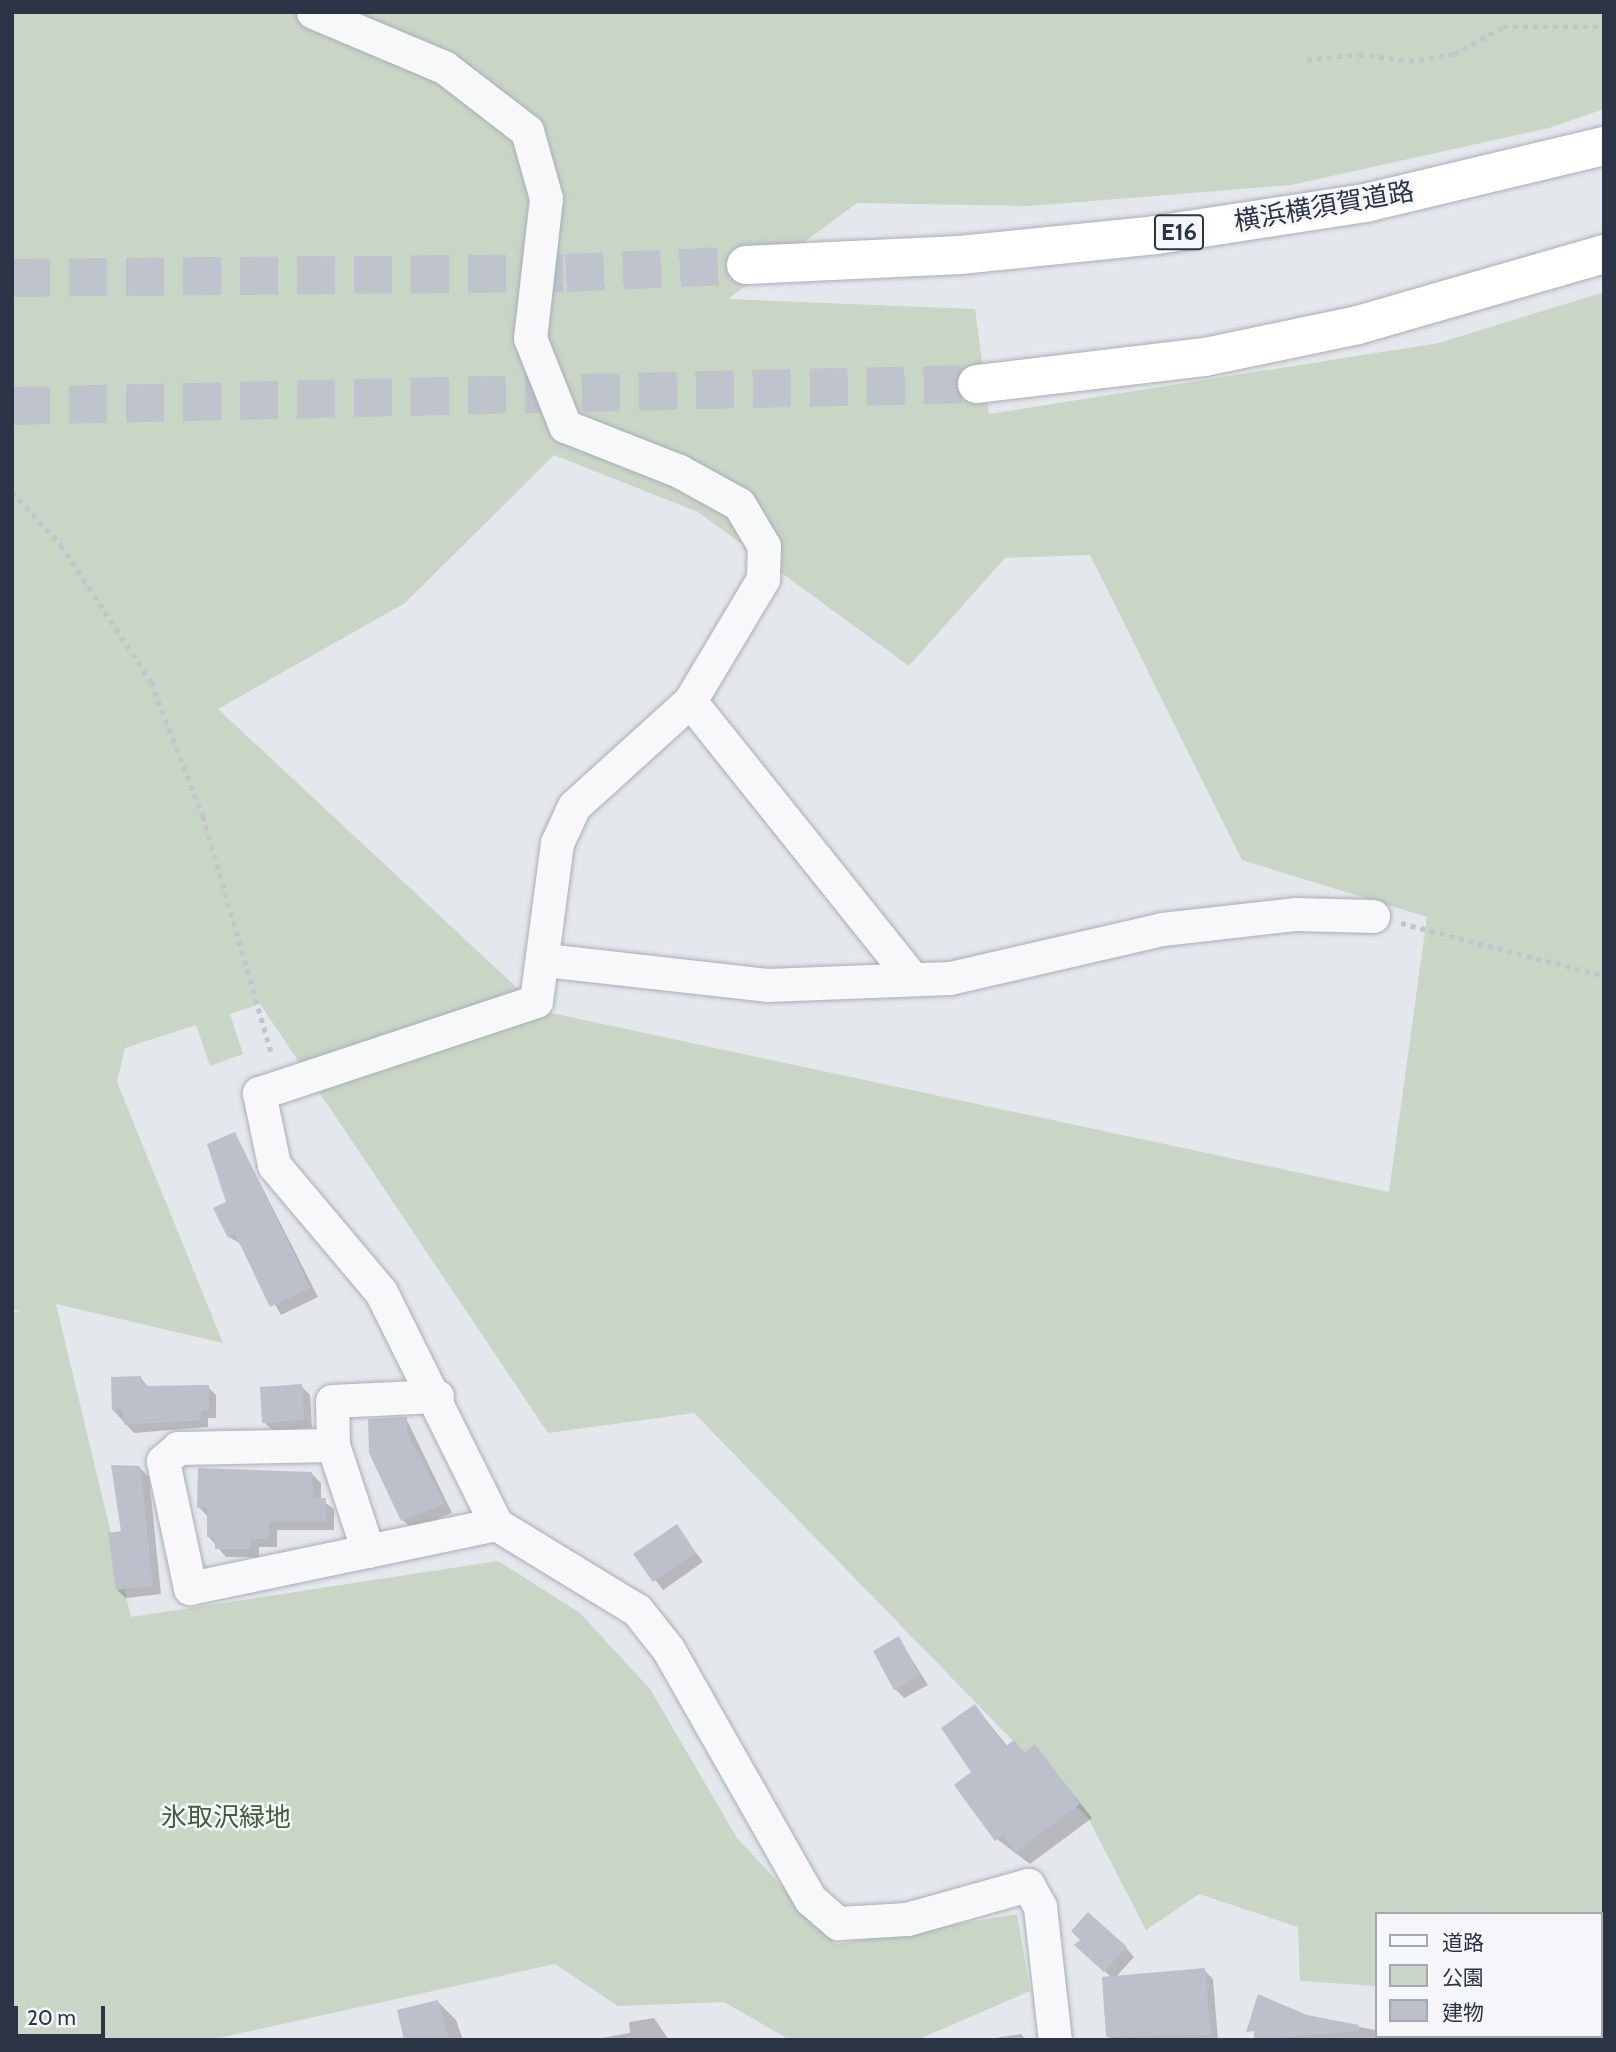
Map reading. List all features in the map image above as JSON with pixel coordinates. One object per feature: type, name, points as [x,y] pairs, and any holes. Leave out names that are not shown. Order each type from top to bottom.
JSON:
[{"type":"highway","name":"横浜横須賀道路","points":[[746,265],[960,255],[1156,235],[1366,203],[1604,146]]},
{"type":"highway","points":[[977,384],[1205,357],[1358,325],[1604,254]]},
{"type":"street","points":[[313,12],[444,67],[527,131],[546,198],[530,338],[565,426],[679,471],[740,504],[765,545],[763,579],[690,701],[574,806],[557,843],[545,960],[536,1001],[258,1093],[274,1165],[381,1292],[438,1396],[496,1524],[637,1610],[668,1648],[777,1850],[810,1899],[838,1923],[906,1919],[1028,1885],[1041,1907],[1055,2040]]},
{"type":"street","points":[[690,701],[913,979]]},
{"type":"street","points":[[545,960],[767,985],[950,978],[1162,929],[1296,914],[1373,916]]},
{"type":"street","points":[[368,1551],[333,1445],[332,1401],[438,1396]]},
{"type":"street","points":[[333,1445],[178,1448],[163,1461],[190,1588],[496,1524]]},
{"type":"path","points":[[1307,60],[1359,54],[1409,61],[1454,54],[1503,27],[1604,27]]},
{"type":"path","points":[[12,492],[61,545],[151,682],[203,816],[271,1048]]},
{"type":"path","points":[[1373,916],[1604,976]]},
{"type":"green space","name":"氷取沢緑地","points":[[12,12],[1604,12],[1604,109],[1549,128],[1291,185],[1030,206],[857,203],[728,299],[975,309],[989,414],[1439,343],[1604,292],[1604,2040],[1588,2038],[1602,2038],[1602,1912],[1374,1912],[1374,1986],[1300,1981],[1298,1927],[1199,1894],[1146,1930],[1088,1818],[694,1413],[548,1433],[260,1004],[230,1014],[243,1054],[210,1066],[196,1025],[125,1048],[117,1082],[223,1343],[56,1304],[131,1617],[498,1561],[580,1613],[650,1689],[737,1838],[836,1944],[1017,1914],[1030,1991],[917,2040],[790,2040],[724,2002],[618,2006],[555,1964],[210,2040],[12,2040],[12,1313],[23,1310],[12,1311]],"holes":[[[554,455],[698,512],[909,666],[1005,558],[1090,555],[1242,860],[1427,917],[1389,1192],[542,1011],[218,709],[405,603]]]},
{"type":"building","points":[[235,1132],[310,1288],[270,1307],[235,1234],[228,1238],[213,1208],[226,1202],[207,1144]]},
{"type":"building","points":[[141,1376],[142,1386],[209,1385],[209,1411],[201,1411],[201,1420],[124,1425],[123,1410],[112,1410],[111,1377]]},
{"type":"building","points":[[302,1384],[304,1420],[262,1423],[260,1387]]},
{"type":"building","points":[[407,1417],[407,1433],[445,1504],[401,1521],[369,1453],[368,1419]]},
{"type":"building","points":[[111,1465],[140,1466],[153,1586],[116,1590],[108,1533],[121,1531]]},
{"type":"building","points":[[198,1468],[312,1472],[313,1498],[326,1498],[326,1522],[269,1522],[269,1539],[251,1539],[251,1549],[215,1549],[215,1537],[207,1537],[207,1508],[197,1508]]},
{"type":"building","points":[[677,1524],[696,1553],[653,1582],[633,1554]]},
{"type":"building","points":[[899,1636],[920,1676],[894,1690],[873,1651]]},
{"type":"building","points":[[975,1704],[1005,1747],[1014,1740],[1024,1753],[1035,1744],[1080,1804],[1016,1852],[1003,1835],[995,1841],[954,1785],[971,1772],[941,1728]]},
{"type":"building","points":[[1088,1912],[1127,1947],[1104,1972],[1074,1945],[1080,1940],[1071,1931]]},
{"type":"building","points":[[1205,1968],[1211,2035],[1106,2037],[1102,1977]]},
{"type":"building","points":[[1258,1994],[1307,2015],[1359,2025],[1359,2031],[1254,2040],[1254,2031],[1246,2032]]},
{"type":"building","points":[[438,2000],[449,2040],[404,2040],[397,2010]]},
{"type":"tunnel","points":[[12,278],[566,273],[746,265]]},
{"type":"tunnel","points":[[12,406],[977,384]]}]
